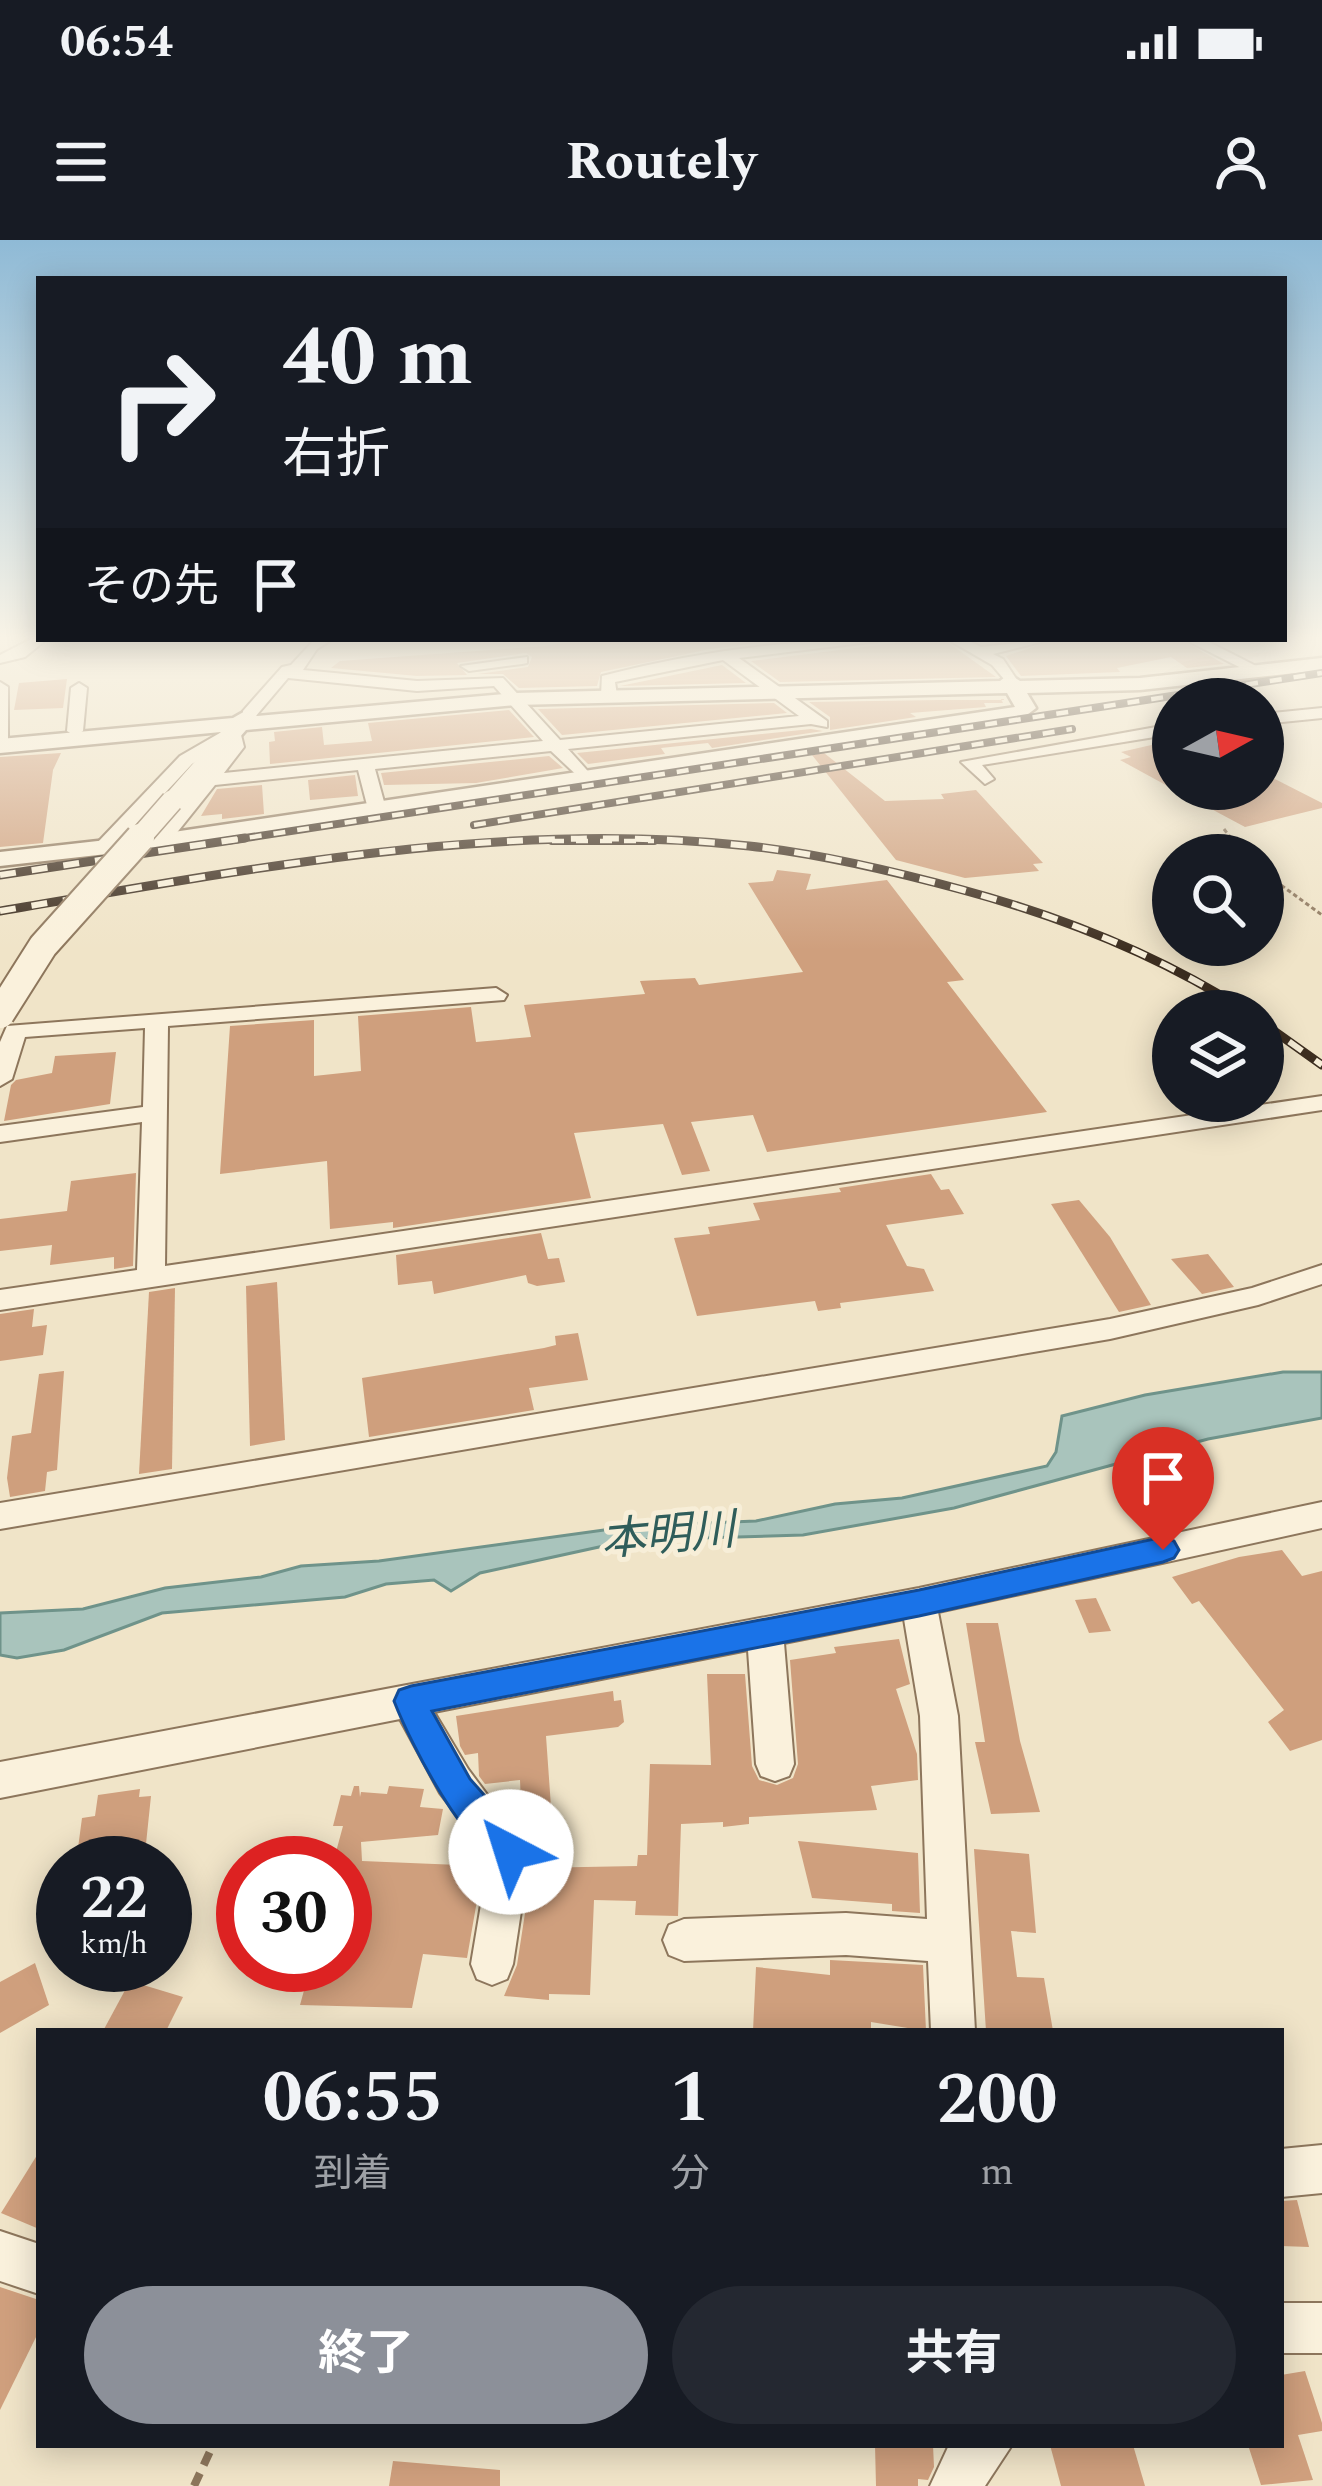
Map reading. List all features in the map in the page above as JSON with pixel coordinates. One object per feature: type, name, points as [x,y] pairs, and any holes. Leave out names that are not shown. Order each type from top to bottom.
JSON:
[{"type":"street","points":[[106,846],[186,760],[215,740]]},
{"type":"street","points":[[0,1079],[5,1025],[43,946],[225,740]]},
{"type":"street","points":[[160,841],[237,740]]},
{"type":"street","points":[[554,740],[585,778]]},
{"type":"street","points":[[210,780],[618,740]]},
{"type":"street","points":[[0,860],[160,841],[837,740]]},
{"type":"street","points":[[985,779],[970,762],[1106,740]]},
{"type":"street","points":[[365,765],[377,809]]},
{"type":"street","points":[[5,1025],[157,1024],[496,994]]},
{"type":"street","points":[[151,1277],[157,1024]]},
{"type":"street","points":[[0,1300],[1322,1103]]},
{"type":"street","points":[[0,1134],[155,1113]]},
{"type":"street","points":[[0,1516],[1110,1329],[1258,1295],[1322,1274]]},
{"type":"street","points":[[0,1780],[919,1603],[1322,1515]]},
{"type":"street","points":[[919,1603],[939,1716],[953,2028]]},
{"type":"street","points":[[765,1631],[775,1764]]},
{"type":"street","points":[[411,1701],[422,1730],[458,1790],[511,1852],[491,1964]]},
{"type":"street","points":[[683,1940],[846,1934],[950,1942]]},
{"type":"street","points":[[1284,2173],[1322,2169]]},
{"type":"street","points":[[0,2256],[36,2268]]},
{"type":"street","points":[[1284,2328],[1322,2328]]},
{"type":"path","points":[[1224,829],[1228,834]]},
{"type":"path","points":[[1284,887],[1322,915]]},
{"type":"path","points":[[194,2486],[212,2448]]},
{"type":"water","name":"本明川","points":[[1283,1372],[1322,1372],[1322,1418],[1208,1439],[954,1508],[803,1535],[631,1540],[480,1573],[451,1591],[434,1580],[386,1584],[345,1597],[162,1613],[64,1650],[17,1658],[0,1655],[0,1613],[83,1609],[165,1588],[261,1577],[301,1566],[379,1561],[633,1526],[756,1521],[835,1504],[902,1498],[1047,1466],[1056,1452],[1062,1416],[1145,1395]]},
{"type":"building","points":[[275,740],[323,740],[324,745],[506,740],[270,764],[269,742]]},
{"type":"building","points":[[706,740],[765,740],[712,748],[708,743],[661,748],[665,754],[588,764],[577,753]]},
{"type":"building","points":[[1152,745],[1152,778],[1120,760],[1131,757],[1121,752]]},
{"type":"building","points":[[61,753],[53,770],[43,843],[0,847],[0,757]]},
{"type":"building","points":[[824,753],[885,801],[944,799],[941,794],[976,790],[1043,863],[1033,864],[1039,871],[965,878],[896,860],[812,755]]},
{"type":"building","points":[[549,756],[563,768],[476,783],[384,785],[381,773]]},
{"type":"building","points":[[355,775],[358,796],[310,800],[308,780]]},
{"type":"building","points":[[1284,784],[1322,803],[1322,808],[1245,827],[1213,810],[1284,810]]},
{"type":"building","points":[[262,785],[264,814],[222,819],[222,814],[201,816],[217,789]]},
{"type":"building","points":[[777,870],[811,874],[806,890],[887,880],[964,980],[947,982],[1047,1112],[767,1152],[753,1115],[691,1122],[710,1171],[682,1175],[663,1124],[574,1133],[591,1198],[393,1228],[393,1222],[330,1229],[327,1161],[220,1174],[230,1026],[314,1020],[314,1076],[361,1071],[358,1016],[471,1007],[476,1042],[531,1037],[524,1005],[645,994],[640,981],[695,978],[699,985],[803,972],[748,883],[773,881]]},
{"type":"building","points":[[116,1052],[110,1104],[4,1121],[16,1080],[52,1073],[55,1056]]},
{"type":"building","points":[[136,1173],[133,1266],[114,1269],[114,1257],[50,1265],[52,1245],[0,1251],[0,1219],[67,1211],[71,1181]]},
{"type":"building","points":[[931,1174],[941,1190],[949,1189],[964,1214],[886,1225],[907,1266],[924,1269],[934,1291],[840,1303],[841,1308],[818,1311],[815,1301],[697,1316],[674,1238],[710,1234],[708,1227],[760,1220],[753,1203]]},
{"type":"building","points":[[1079,1200],[1110,1237],[1151,1305],[1119,1312],[1051,1204]]},
{"type":"building","points":[[541,1233],[548,1259],[559,1258],[565,1282],[537,1286],[528,1283],[526,1275],[434,1294],[432,1281],[398,1285],[396,1255]]},
{"type":"building","points":[[1208,1254],[1234,1287],[1202,1294],[1171,1259]]},
{"type":"building","points":[[277,1282],[285,1440],[250,1446],[246,1286]]},
{"type":"building","points":[[175,1288],[172,1469],[139,1474],[149,1292]]},
{"type":"building","points":[[34,1309],[32,1327],[47,1325],[43,1355],[0,1361],[0,1314]]},
{"type":"building","points":[[578,1333],[588,1380],[529,1388],[534,1410],[369,1437],[362,1378],[544,1348],[556,1345],[555,1336]]},
{"type":"building","points":[[64,1371],[57,1470],[47,1472],[45,1491],[10,1497],[7,1478],[12,1436],[31,1433],[39,1374]]},
{"type":"building","points":[[1282,1550],[1302,1576],[1322,1571],[1322,1740],[1290,1751],[1268,1722],[1284,1710],[1199,1601],[1192,1604],[1172,1577]]},
{"type":"building","points":[[1096,1598],[1111,1631],[1089,1633],[1075,1600]]},
{"type":"building","points":[[966,1623],[998,1623],[1020,1741],[1040,1812],[991,1814],[975,1742],[985,1742]]},
{"type":"building","points":[[899,1639],[910,1684],[896,1689],[917,1754],[918,1780],[871,1786],[877,1810],[749,1817],[749,1824],[723,1827],[723,1822],[681,1824],[678,1916],[635,1915],[636,1901],[594,1900],[590,1995],[549,1994],[549,2000],[504,1996],[517,1965],[532,1868],[637,1866],[638,1855],[647,1855],[650,1764],[711,1765],[707,1674],[745,1674],[752,1766],[759,1780],[777,1785],[793,1778],[798,1764],[790,1660],[836,1653],[834,1647]]},
{"type":"building","points":[[613,1691],[614,1701],[621,1700],[624,1722],[618,1727],[546,1736],[552,1821],[522,1824],[520,1780],[485,1784],[479,1776],[478,1753],[465,1755],[460,1746],[456,1716]]},
{"type":"building","points":[[354,1786],[359,1786],[360,1797],[361,1792],[387,1794],[389,1786],[424,1789],[420,1807],[443,1809],[438,1835],[372,1841],[372,1836],[340,1836],[343,1826],[333,1826],[341,1795],[351,1796]]},
{"type":"building","points":[[140,1789],[139,1797],[151,1796],[147,1836],[80,1836],[82,1818],[95,1816],[98,1795]]},
{"type":"building","points":[[798,1841],[918,1853],[920,1913],[892,1911],[892,1904],[812,1898]]},
{"type":"building","points":[[974,1849],[1029,1854],[1036,1933],[1011,1931],[1017,1977],[1044,1978],[1052,2028],[986,2028]]},
{"type":"building","points":[[372,1861],[483,1866],[467,1958],[423,1954],[412,2008],[300,2005],[304,1992],[372,1992]]},
{"type":"building","points":[[830,1960],[923,1965],[926,2028],[871,2022],[871,2028],[753,2028],[756,1967],[830,1975]]},
{"type":"building","points":[[35,1963],[36,1992],[45,1992],[49,2005],[0,2033],[0,1982]]},
{"type":"building","points":[[124,1992],[166,1992],[183,1997],[168,2028],[105,2028]]},
{"type":"building","points":[[36,2157],[36,2228],[1,2213]]},
{"type":"building","points":[[1297,2200],[1309,2247],[1284,2246],[1284,2201]]},
{"type":"building","points":[[0,2287],[36,2299],[36,2337],[0,2410]]},
{"type":"building","points":[[1305,2371],[1322,2423],[1322,2431],[1298,2435],[1313,2480],[1261,2485],[1249,2448],[1284,2448],[1284,2374]]},
{"type":"building","points":[[875,2448],[933,2448],[934,2467],[928,2480],[918,2479],[918,2486],[876,2486]]},
{"type":"building","points":[[1051,2448],[1134,2448],[1145,2486],[1061,2486]]},
{"type":"building","points":[[393,2461],[500,2470],[500,2486],[389,2486]]},
{"type":"railway","points":[[226,841],[886,740]]},
{"type":"railway","points":[[474,825],[1005,740]]},
{"type":"railway","points":[[0,875],[245,838]]},
{"type":"railway","points":[[0,911],[373,853],[561,839],[655,839],[803,854],[963,890],[1109,940],[1211,990]]},
{"type":"railway","points":[[552,841],[654,841]]},
{"type":"railway","points":[[1284,1038],[1322,1065]]},
{"type":"route","points":[[511,1852],[458,1790],[422,1730],[411,1701],[919,1603],[1163,1550]]}]
